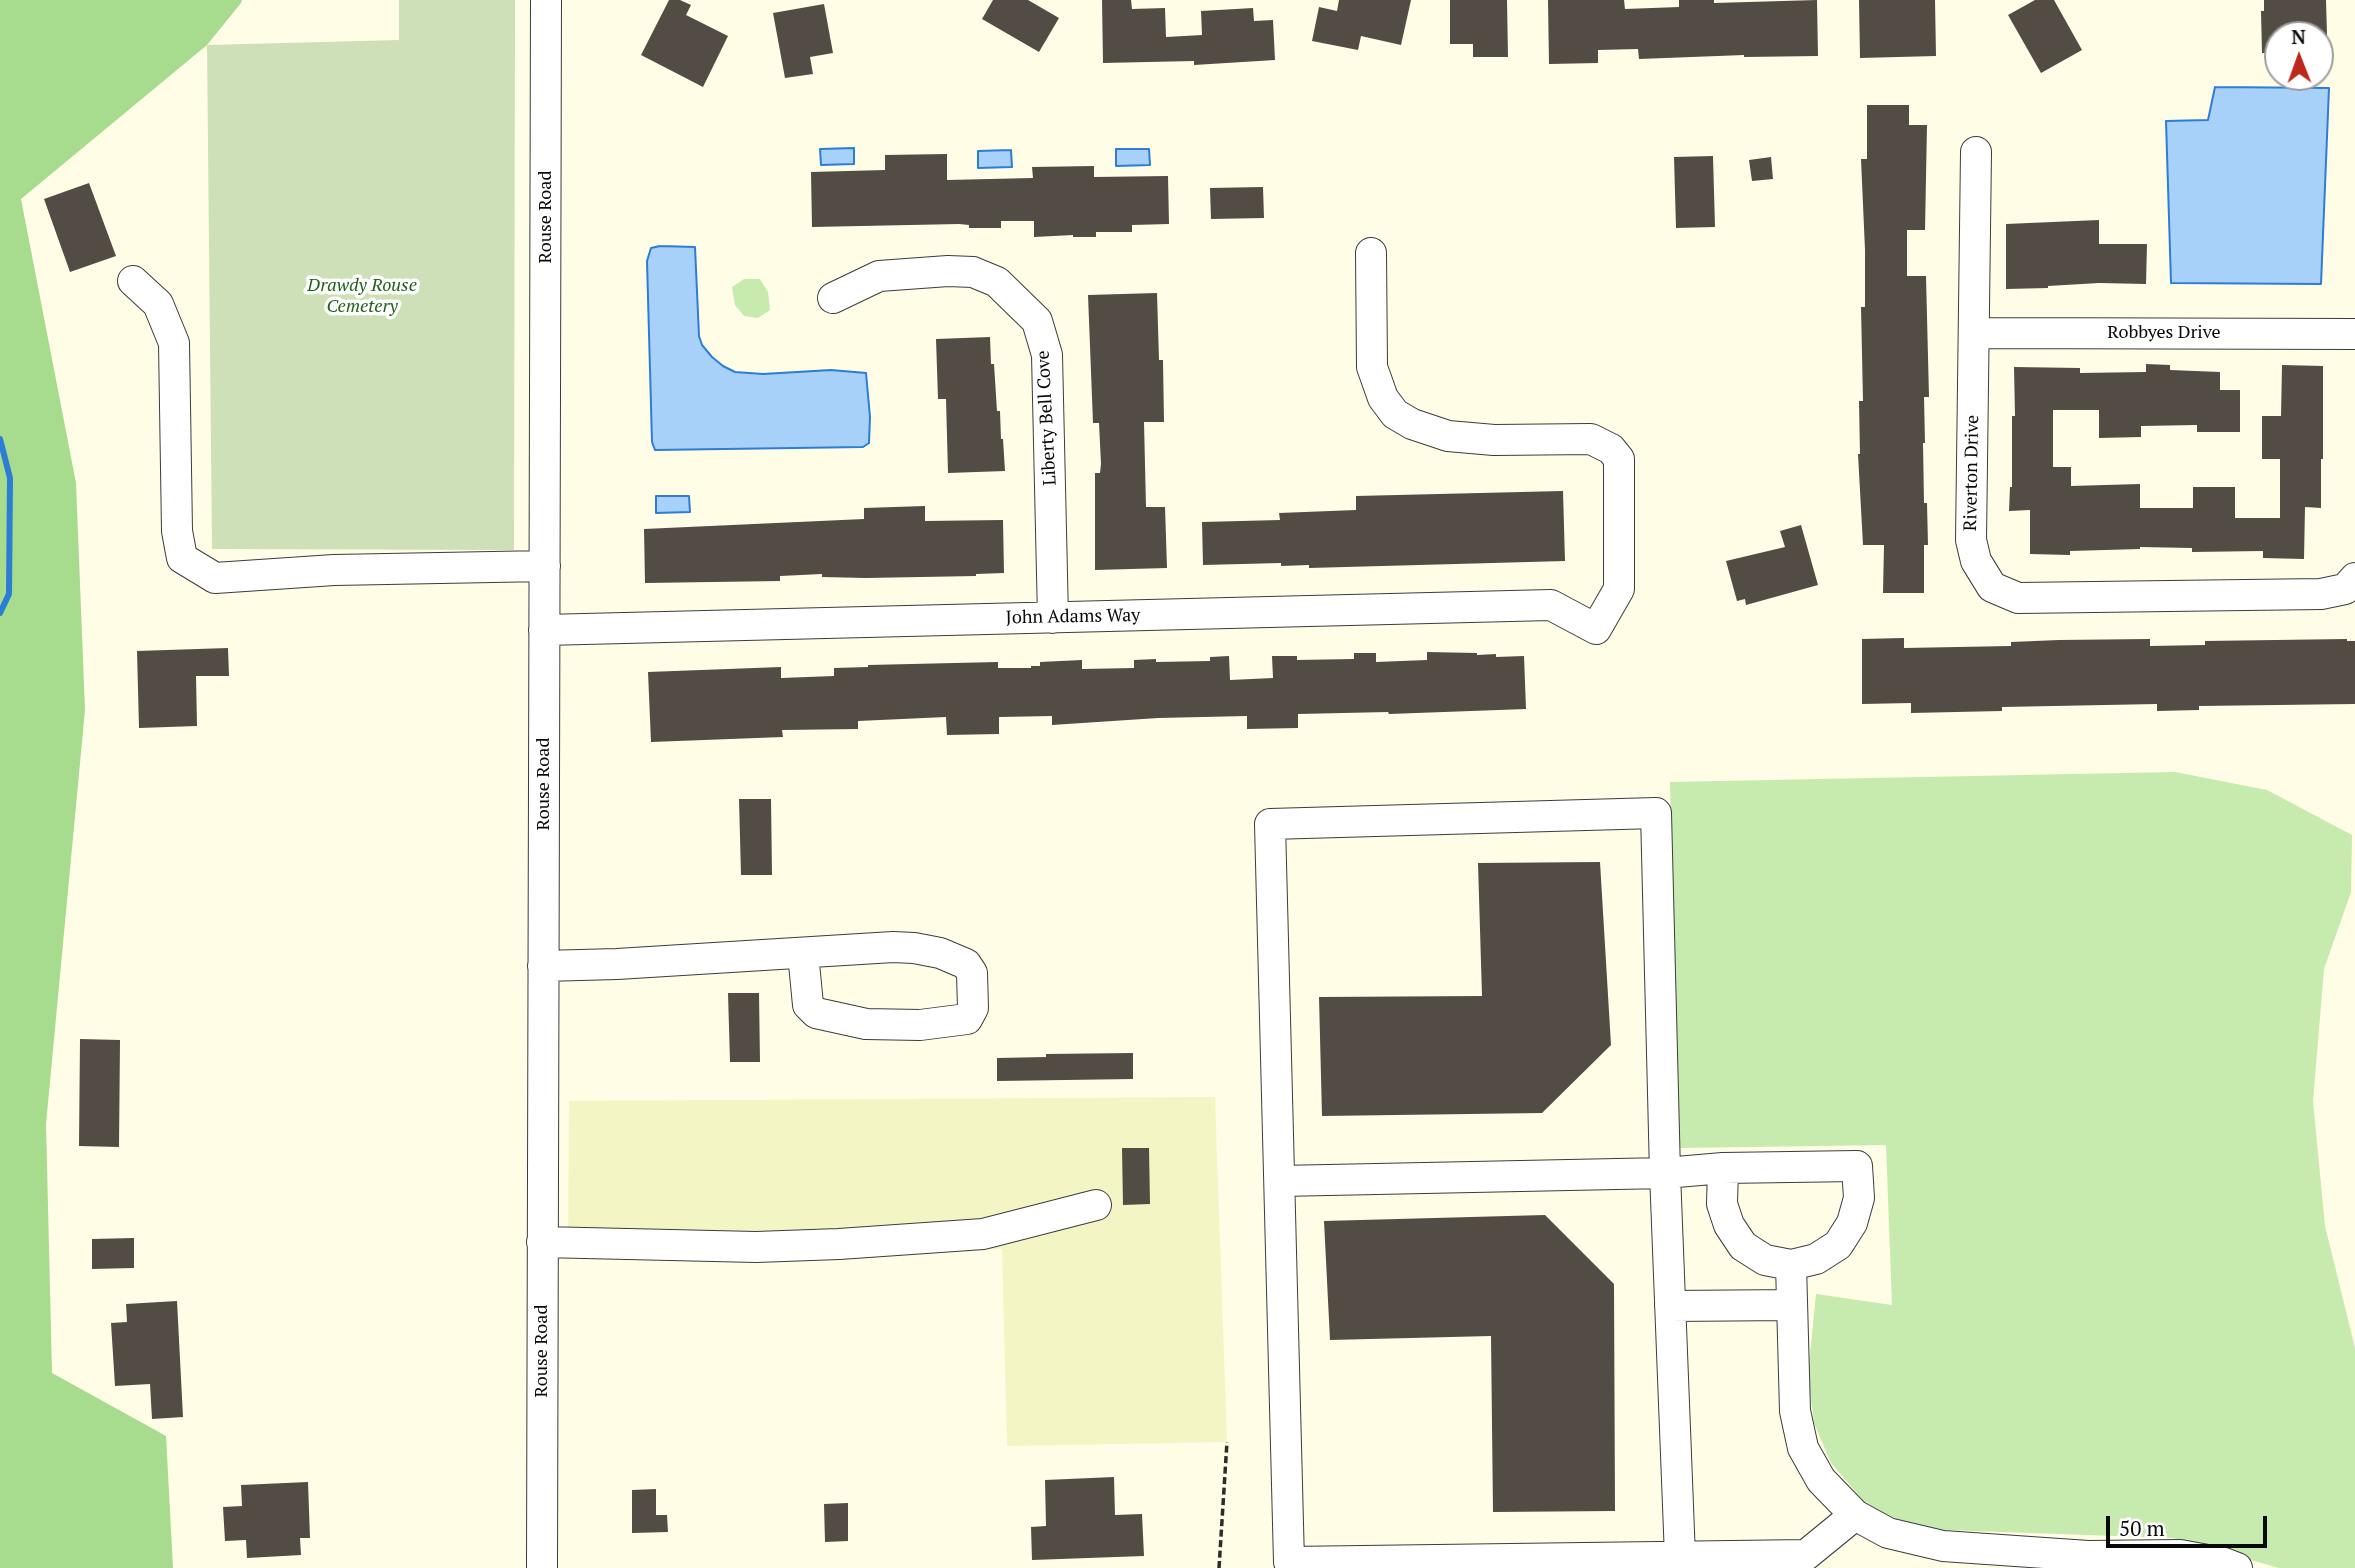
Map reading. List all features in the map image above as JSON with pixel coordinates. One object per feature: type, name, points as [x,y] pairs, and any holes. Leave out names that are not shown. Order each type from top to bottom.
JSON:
[{"type":"street","name":"Rouse Road","points":[[542,1568],[546,0]]},
{"type":"street","name":"Riverton Drive","points":[[1976,152],[1971,540],[1976,561],[1992,587],[2018,598],[2321,594],[2345,589],[2355,578]]},
{"type":"street","name":"John Adams Way","points":[[544,630],[1550,605],[1596,629],[1619,589],[1619,459],[1611,449],[1591,439],[1494,440],[1448,436],[1412,424],[1395,414],[1383,398],[1372,367],[1371,253]]},
{"type":"street","name":"Liberty Bell Cove","points":[[833,298],[879,276],[974,272],[997,282],[1037,321],[1047,355],[1054,618]]},
{"type":"street","points":[[133,281],[158,304],[174,343],[177,531],[183,558],[215,578],[334,570],[545,566]]},
{"type":"street","name":"Robbyes Drive","points":[[1974,333],[2355,334]]},
{"type":"street","points":[[1680,1557],[1665,1173],[1656,813],[1270,824],[1289,1562],[1680,1557],[1806,1555],[1855,1515]]},
{"type":"street","points":[[543,966],[893,947],[915,948],[940,953],[966,964],[972,973],[973,1008],[967,1019],[920,1025],[866,1024],[816,1013],[808,1005],[803,953]]},
{"type":"street","points":[[1280,1181],[1665,1173],[1723,1168],[1857,1166],[1859,1198],[1852,1223],[1838,1245],[1816,1259],[1791,1265],[1765,1260],[1743,1246],[1728,1225],[1723,1204],[1723,1168]]},
{"type":"street","points":[[542,1242],[756,1247],[839,1244],[983,1234],[1096,1205]]},
{"type":"street","points":[[1791,1265],[1795,1411],[1803,1448],[1821,1480],[1855,1515],[1888,1533],[1942,1546],[2088,1556],[2180,1555],[2237,1568]]},
{"type":"street","points":[[1670,1306],[1792,1305]]},
{"type":"path","points":[[1219,1568],[1227,1442]]},
{"type":"green space","points":[[0,0],[242,0],[207,45],[21,199],[76,483],[85,710],[46,1124],[52,1373],[166,1436],[173,1568],[0,1568]]},
{"type":"green space","name":"Drawdy Rouse Cemetery","points":[[399,0],[515,0],[514,550],[212,549],[207,45],[399,40]]},
{"type":"green space","points":[[744,279],[760,279],[768,292],[770,310],[758,318],[744,316],[735,305],[732,287]]},
{"type":"green space","points":[[2175,772],[2267,790],[2352,835],[2351,892],[2324,969],[2313,1101],[2325,1226],[2355,1348],[2355,1568],[2279,1568],[2173,1538],[1917,1529],[1867,1505],[1831,1463],[1814,1423],[1808,1375],[1816,1294],[1892,1305],[1886,1145],[1679,1148],[1670,782]]},
{"type":"green space","points":[[1215,1097],[1227,1442],[1007,1446],[1002,1249],[568,1258],[569,1101]]},
{"type":"water","points":[[2215,87],[2264,87],[2264,91],[2329,91],[2321,284],[2171,283],[2166,121],[2208,120]]},
{"type":"water","points":[[854,148],[854,164],[821,165],[820,149]]},
{"type":"water","points":[[1116,149],[1149,149],[1150,165],[1116,166]]},
{"type":"water","points":[[1011,150],[1012,167],[978,168],[978,151]]},
{"type":"water","points":[[695,247],[699,336],[702,345],[723,366],[735,372],[763,374],[831,370],[866,373],[870,417],[869,443],[863,447],[655,450],[652,442],[647,261],[651,248]]},
{"type":"water","points":[[656,496],[689,496],[690,512],[656,513]]},
{"type":"building","points":[[669,0],[680,0],[691,5],[686,15],[728,36],[703,87],[641,55]]},
{"type":"building","points":[[993,0],[1028,0],[1059,18],[1039,52],[982,19]]},
{"type":"building","points":[[1102,0],[1131,0],[1132,9],[1165,8],[1166,37],[1202,35],[1201,11],[1253,8],[1254,21],[1273,20],[1275,60],[1194,65],[1194,61],[1103,63]]},
{"type":"building","points":[[1339,0],[1411,0],[1401,45],[1361,36],[1358,50],[1312,41],[1319,7],[1337,11]]},
{"type":"building","points":[[1450,0],[1507,0],[1508,57],[1473,57],[1473,44],[1450,44]]},
{"type":"building","points":[[1548,0],[1624,0],[1625,9],[1679,7],[1679,0],[1714,0],[1714,3],[1817,0],[1818,56],[1744,55],[1639,59],[1638,49],[1598,50],[1598,63],[1549,64]]},
{"type":"building","points":[[1859,0],[1935,0],[1936,56],[1860,58]]},
{"type":"building","points":[[2035,0],[2054,0],[2082,50],[2041,73],[2008,15]]},
{"type":"building","points":[[2264,0],[2326,0],[2327,21],[2264,21],[2262,53],[2261,11],[2264,11]]},
{"type":"building","points":[[824,4],[833,53],[810,57],[813,74],[785,78],[773,13]]},
{"type":"building","points":[[1867,105],[1909,105],[1909,125],[1927,125],[1925,230],[1907,230],[1907,276],[1926,276],[1929,397],[1924,397],[1924,503],[1927,503],[1928,545],[1924,545],[1924,593],[1883,593],[1884,545],[1863,545],[1858,454],[1859,401],[1863,401],[1861,307],[1865,307],[1861,159],[1867,159]]},
{"type":"building","points":[[947,154],[947,180],[1033,178],[1032,167],[1094,166],[1094,177],[1168,176],[1169,224],[1132,225],[1132,232],[1096,232],[1096,237],[1034,237],[1034,221],[1001,221],[1001,228],[969,228],[969,225],[959,224],[812,227],[811,172],[885,170],[885,155]]},
{"type":"building","points":[[1713,156],[1715,227],[1676,228],[1674,157]]},
{"type":"building","points":[[1771,157],[1773,179],[1752,181],[1749,160]]},
{"type":"building","points":[[89,183],[116,256],[70,272],[44,199]]},
{"type":"building","points":[[1263,187],[1264,218],[1211,219],[1210,188]]},
{"type":"building","points":[[2099,220],[2099,244],[2147,244],[2146,284],[2099,283],[2006,289],[2006,224]]},
{"type":"building","points":[[1157,293],[1159,360],[1163,360],[1164,422],[1144,422],[1146,507],[1165,507],[1167,568],[1095,570],[1095,473],[1100,473],[1101,464],[1099,423],[1093,423],[1088,295]]},
{"type":"building","points":[[990,337],[1005,471],[948,473],[946,399],[938,399],[936,339]]},
{"type":"building","points":[[2146,364],[2170,365],[2170,370],[2220,372],[2220,390],[2240,390],[2240,432],[2197,432],[2197,425],[2141,426],[2141,437],[2099,438],[2099,410],[2053,410],[2053,467],[2071,467],[2071,486],[2140,484],[2140,508],[2193,508],[2193,487],[2235,487],[2235,518],[2280,518],[2280,459],[2262,459],[2262,416],[2281,416],[2282,365],[2323,366],[2321,508],[2305,507],[2304,559],[2263,558],[2263,551],[2192,552],[2192,548],[2140,547],[2070,551],[2070,555],[2030,554],[2030,510],[2009,511],[2012,487],[2012,416],[2015,416],[2014,367],[2080,368],[2080,373],[2146,372]]},
{"type":"building","points":[[1563,491],[1565,561],[1309,568],[1309,565],[1281,566],[1281,563],[1203,565],[1202,522],[1280,520],[1279,513],[1356,510],[1356,496]]},
{"type":"building","points":[[925,506],[925,521],[1003,520],[1004,573],[866,578],[822,577],[822,574],[780,576],[780,581],[645,583],[644,529],[864,519],[864,508]]},
{"type":"building","points":[[1801,525],[1818,585],[1746,605],[1745,599],[1737,601],[1726,561],[1785,547],[1780,531]]},
{"type":"building","points":[[1904,638],[1904,648],[2011,646],[2011,642],[2059,640],[2150,639],[2150,646],[2205,645],[2205,641],[2347,639],[2355,641],[2355,704],[2199,706],[2199,710],[2157,711],[2157,704],[2002,707],[2002,711],[1911,713],[1911,703],[1862,704],[1862,639]]},
{"type":"building","points":[[228,648],[229,676],[196,676],[197,726],[139,728],[137,651]]},
{"type":"building","points":[[1427,652],[1496,654],[1496,657],[1524,656],[1526,709],[1298,714],[1298,728],[1247,729],[1247,716],[1158,718],[1052,725],[1052,716],[999,717],[999,734],[947,735],[946,717],[858,721],[858,729],[782,730],[783,737],[651,742],[648,672],[781,667],[781,678],[834,676],[834,668],[868,665],[998,662],[998,668],[1031,668],[1040,666],[1040,662],[1082,660],[1082,669],[1134,668],[1134,660],[1210,661],[1210,657],[1229,656],[1230,680],[1273,678],[1272,656],[1297,656],[1297,660],[1354,659],[1354,653],[1376,653],[1376,662],[1427,660]]},
{"type":"building","points":[[739,799],[771,799],[772,875],[741,875]]},
{"type":"building","points":[[1600,862],[1611,1045],[1542,1113],[1322,1116],[1319,997],[1482,996],[1478,863]]},
{"type":"building","points":[[728,993],[759,993],[760,1062],[730,1062]]},
{"type":"building","points":[[80,1039],[120,1040],[119,1147],[79,1146]]},
{"type":"building","points":[[1133,1053],[1133,1079],[997,1081],[997,1058],[1046,1057],[1046,1054]]},
{"type":"building","points":[[1122,1148],[1149,1148],[1150,1204],[1123,1205]]},
{"type":"building","points":[[1545,1215],[1614,1284],[1615,1511],[1493,1512],[1491,1336],[1330,1340],[1324,1221]]},
{"type":"building","points":[[134,1238],[134,1268],[92,1269],[92,1239]]},
{"type":"building","points":[[177,1301],[183,1417],[152,1419],[150,1384],[115,1386],[111,1323],[127,1322],[126,1304]]},
{"type":"building","points":[[1114,1477],[1115,1515],[1142,1514],[1144,1556],[1032,1560],[1031,1527],[1046,1526],[1045,1480]]},
{"type":"building","points":[[308,1482],[310,1538],[300,1538],[301,1555],[247,1558],[246,1540],[225,1541],[223,1507],[242,1506],[241,1485]]},
{"type":"building","points":[[656,1489],[656,1515],[667,1515],[668,1532],[632,1533],[632,1490]]},
{"type":"building","points":[[848,1503],[848,1541],[825,1542],[824,1504]]},
{"type":"waterway","points":[[0,439],[10,478],[9,594],[0,613]]}]
